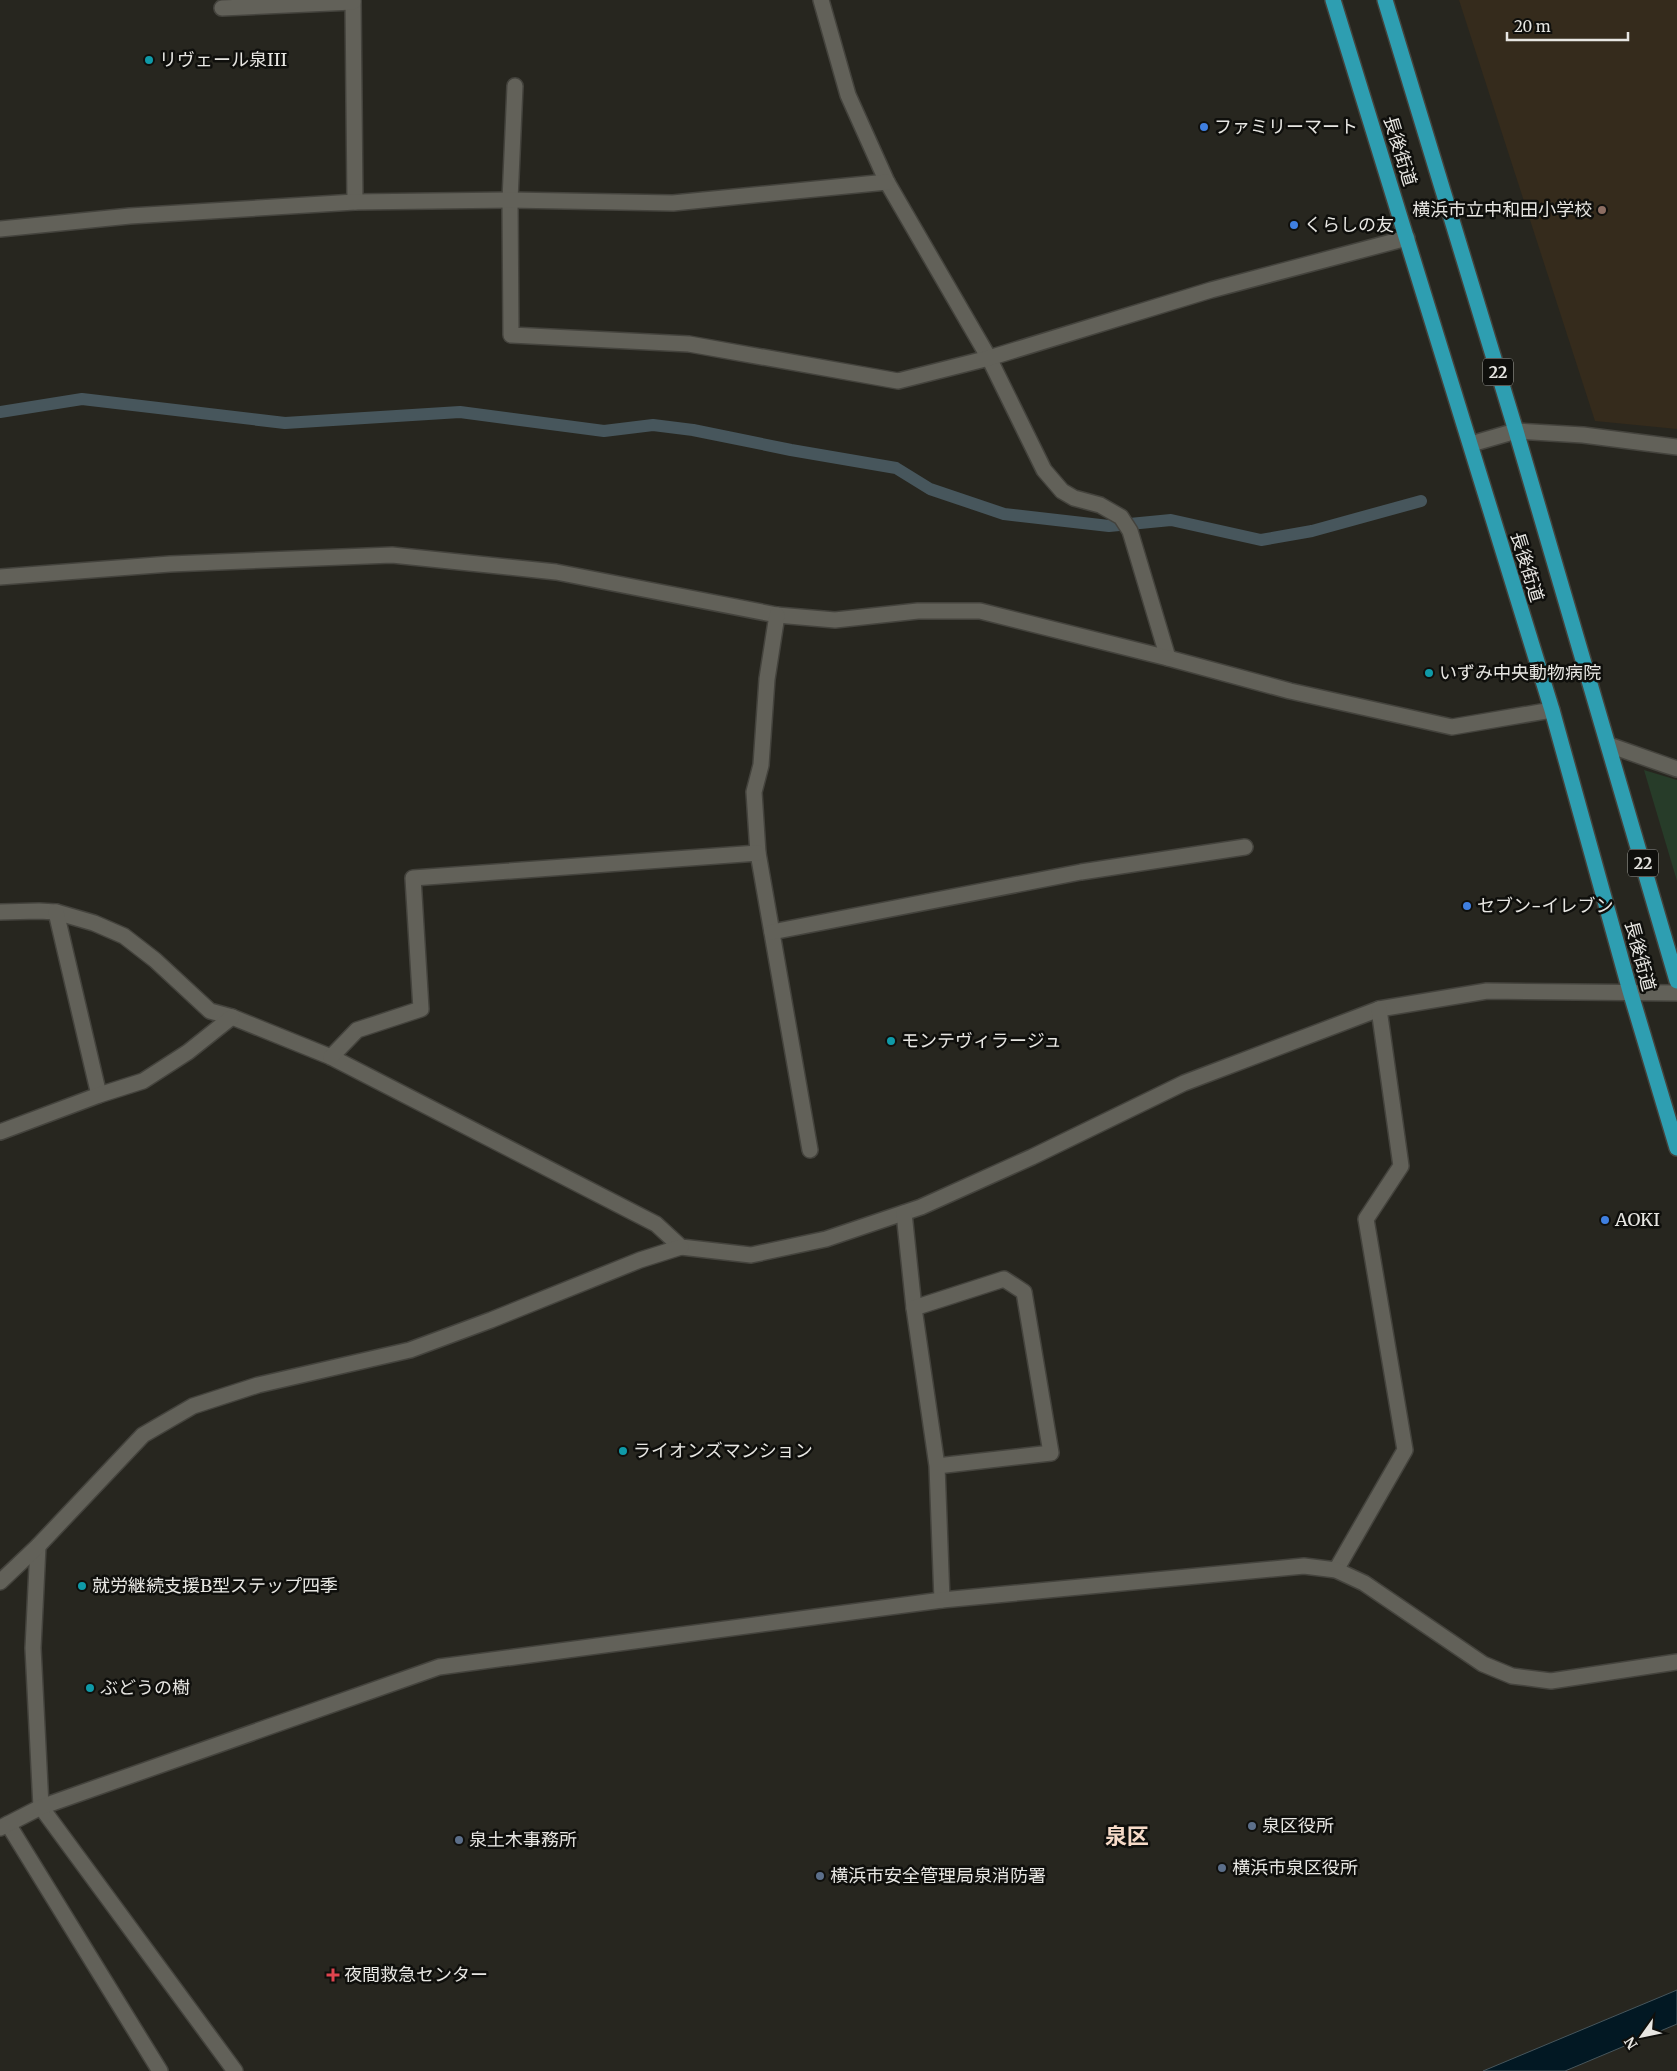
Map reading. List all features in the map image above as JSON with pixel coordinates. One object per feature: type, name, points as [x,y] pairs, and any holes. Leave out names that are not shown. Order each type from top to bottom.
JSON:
[{"type":"main road","name":"長後街道","points":[[1333,0],[1552,710],[1630,991],[1677,1148]]},
{"type":"main road","name":"長後街道","points":[[1385,0],[1516,431],[1677,981]]},
{"type":"street","points":[[222,8],[353,1],[355,202]]},
{"type":"street","points":[[825,1],[848,95],[886,182],[989,358],[1044,470],[1062,491],[1074,498],[1100,505],[1121,516],[1130,531],[1168,658]]},
{"type":"street","points":[[515,86],[510,200],[511,335],[688,344],[898,380],[989,358],[1211,290],[1407,238]]},
{"type":"street","points":[[0,228],[130,216],[355,202],[510,200],[673,203],[886,182]]},
{"type":"street","points":[[1470,444],[1516,431],[1583,435],[1677,447]]},
{"type":"street","points":[[0,577],[170,564],[392,555],[556,572],[777,615],[835,620],[918,612],[980,612],[1168,658],[1290,691],[1452,727],[1552,710]]},
{"type":"street","points":[[777,615],[767,679],[762,765],[754,792],[758,853],[810,1150]]},
{"type":"street","points":[[1609,746],[1677,769]]},
{"type":"street","points":[[772,932],[1081,872],[1246,847]]},
{"type":"street","points":[[331,1057],[358,1030],[421,1009],[413,878],[758,853]]},
{"type":"street","points":[[0,912],[39,910],[56,912],[94,923],[124,936],[155,960],[210,1011],[232,1017],[331,1057],[656,1224],[681,1247]]},
{"type":"street","points":[[56,912],[99,1095]]},
{"type":"street","points":[[0,1582],[38,1546],[143,1435],[193,1406],[258,1385],[410,1350],[491,1320],[640,1260],[681,1247],[751,1255],[826,1239],[904,1213],[1032,1157],[1184,1084],[1379,1009],[1487,991],[1630,991],[1677,993]]},
{"type":"street","points":[[1336,1570],[1405,1450],[1366,1219],[1402,1166],[1379,1009]]},
{"type":"street","points":[[0,1132],[99,1095],[143,1081],[188,1052],[232,1017]]},
{"type":"street","points":[[904,1213],[914,1308],[937,1466],[942,1600]]},
{"type":"street","points":[[914,1308],[1004,1279],[1024,1292],[1051,1453],[937,1466]]},
{"type":"street","points":[[38,1546],[33,1648],[41,1807],[235,2071]]},
{"type":"street","points":[[160,2071],[4,1826],[41,1807],[439,1667],[942,1600],[1304,1566],[1336,1570],[1364,1583],[1483,1664],[1512,1676],[1551,1681],[1677,1662]]},
{"type":"shaded area","name":"横浜市立中和田小学校","points":[[1459,0],[1677,0],[1677,429],[1595,421]]},
{"type":"green space","points":[[1644,770],[1677,780],[1677,881]]},
{"type":"water","points":[[1677,1990],[1677,2024],[1565,2071],[1483,2071]]},
{"type":"waterway","points":[[0,412],[82,399],[285,423],[460,412],[604,431],[653,425],[693,430],[791,450],[896,468],[930,489],[1004,514],[1109,526],[1171,520],[1261,540],[1312,531],[1421,501]]},
{"type":"place","name":"リヴェール泉III","points":[[149,60]]},
{"type":"place","name":"ファミリーマート","points":[[1204,127]]},
{"type":"place","name":"横浜市立中和田小学校","points":[[1602,210]]},
{"type":"place","name":"くらしの友","points":[[1294,225]]},
{"type":"place","name":"いずみ中央動物病院","points":[[1429,673]]},
{"type":"place","name":"セブン-イレブン","points":[[1467,906]]},
{"type":"place","name":"モンテヴィラージュ","points":[[891,1041]]},
{"type":"place","name":"AOKI","points":[[1605,1220]]},
{"type":"place","name":"ライオンズマンション","points":[[623,1451]]},
{"type":"place","name":"就労継続支援B型ステップ四季","points":[[82,1586]]},
{"type":"place","name":"ぶどうの樹","points":[[90,1688]]},
{"type":"place","name":"泉区役所","points":[[1252,1826]]},
{"type":"place","name":"泉土木事務所","points":[[459,1840]]},
{"type":"place","name":"横浜市泉区役所","points":[[1222,1868]]},
{"type":"place","name":"横浜市安全管理局泉消防署","points":[[820,1876]]},
{"type":"place","name":"夜間救急センター","points":[[333,1975]]},
{"type":"district","name":"泉区","points":[[1127,1836]]}]
